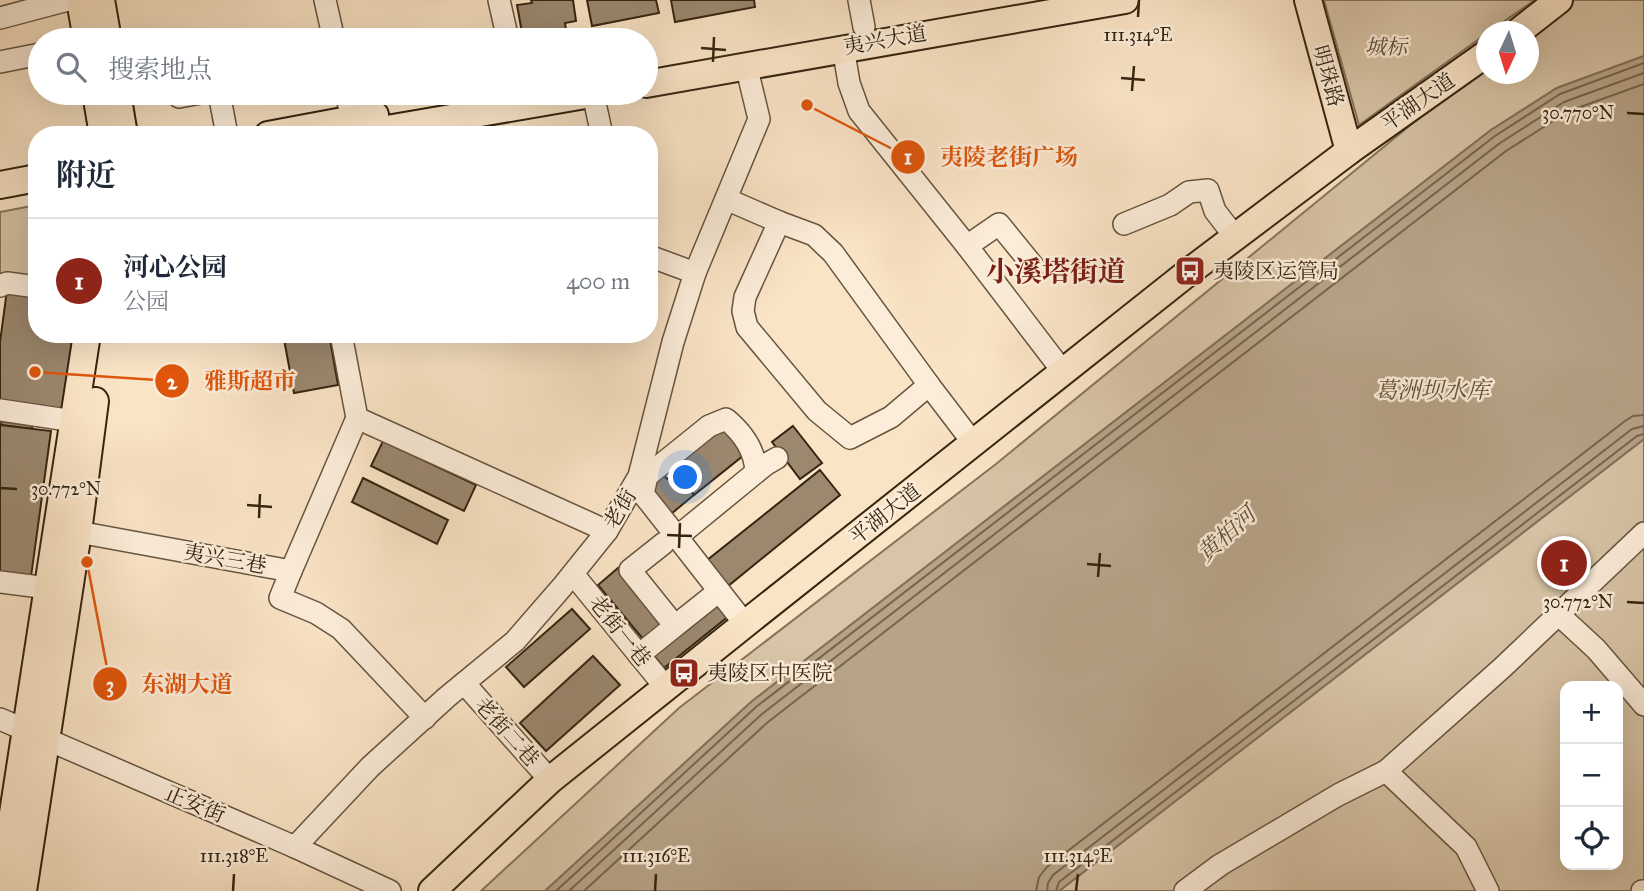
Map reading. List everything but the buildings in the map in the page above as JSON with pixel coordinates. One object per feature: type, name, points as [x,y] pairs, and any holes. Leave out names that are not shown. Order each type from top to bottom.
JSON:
[{"type":"main road","points":[[80,0],[85,28]]},
{"type":"main road","points":[[101,0],[106,28]]},
{"type":"main road","name":"夷兴大道","points":[[658,64],[1017,0]]},
{"type":"main road","name":"夷兴大道","points":[[658,82],[843,47],[1125,0]]},
{"type":"main road","name":"明珠路","points":[[1308,0],[1349,151]]},
{"type":"main road","points":[[1532,21],[1559,0]]},
{"type":"main road","name":"平湖大道","points":[[432,891],[550,780],[745,624],[1190,271],[1349,151],[1476,61]]},
{"type":"main road","points":[[98,105],[102,126]]},
{"type":"main road","points":[[119,105],[122,126]]},
{"type":"main road","points":[[356,126],[446,105]]},
{"type":"main road","points":[[423,126],[532,105]]},
{"type":"main road","name":"平湖大道","points":[[457,891],[558,794],[730,653],[1317,186],[1349,151]]},
{"type":"main road","points":[[0,185],[28,180]]},
{"type":"main road","points":[[0,202],[28,197]]},
{"type":"main road","points":[[23,891],[48,588],[86,343]]},
{"type":"main road","points":[[1,891],[78,531],[104,343]]},
{"type":"street","points":[[0,18],[68,0]]},
{"type":"street","points":[[325,0],[331,28]]},
{"type":"street","points":[[499,0],[505,28]]},
{"type":"street","points":[[859,0],[863,27]]},
{"type":"street","points":[[843,47],[849,83],[859,111],[967,246],[1063,373]]},
{"type":"street","points":[[0,62],[28,56]]},
{"type":"street","name":"老街","points":[[295,847],[370,767],[514,641],[607,531],[639,476],[673,342],[695,273],[759,119],[746,65]]},
{"type":"street","points":[[221,105],[225,126]]},
{"type":"street","points":[[348,105],[352,126]]},
{"type":"street","points":[[597,105],[600,126]]},
{"type":"street","points":[[1124,224],[1170,205],[1189,192],[1208,190],[1214,211],[1236,238]]},
{"type":"street","points":[[726,199],[814,235],[833,253],[974,444]]},
{"type":"street","points":[[779,222],[745,297],[743,311],[747,327],[817,411],[850,438],[891,417],[929,385]]},
{"type":"street","points":[[967,246],[999,224],[1034,267]]},
{"type":"street","points":[[658,259],[695,273]]},
{"type":"street","points":[[0,286],[7,283],[28,286]]},
{"type":"street","points":[[343,343],[357,418],[607,531]]},
{"type":"street","points":[[0,410],[74,421]]},
{"type":"street","name":"夷兴三巷","points":[[78,531],[290,571],[357,418]]},
{"type":"street","points":[[745,624],[719,591],[671,540],[643,494],[647,476],[709,426],[726,419],[751,447],[756,457],[756,472]]},
{"type":"street","points":[[675,626],[630,570],[777,458]]},
{"type":"street","points":[[1185,891],[1220,864],[1338,795],[1386,771],[1644,533]]},
{"type":"street","points":[[290,571],[280,598],[316,613],[341,629],[425,718]]},
{"type":"street","name":"老街一巷","points":[[573,574],[666,688]]},
{"type":"street","points":[[0,582],[48,588]]},
{"type":"street","points":[[639,655],[719,591]]},
{"type":"street","points":[[1558,614],[1596,649],[1644,705]]},
{"type":"street","name":"老街二巷","points":[[464,683],[550,780]]},
{"type":"street","name":"正安街","points":[[0,719],[390,891]]},
{"type":"street","points":[[1386,771],[1466,847],[1488,891]]},
{"type":"green space","name":"城标","points":[[1324,0],[1535,0],[1505,21],[1476,21],[1476,41],[1359,125]]},
{"type":"green space","points":[[1574,0],[1644,0],[1644,56],[1557,88],[1491,130],[751,702],[545,891],[481,891],[679,708],[996,464],[1413,123],[1476,75],[1476,84],[1539,84],[1539,27]]},
{"type":"green space","points":[[28,207],[28,291],[0,287],[0,212]]},
{"type":"green space","points":[[1644,439],[1644,891],[1059,891]]},
{"type":"water","name":"葛洲坝水库","points":[[1644,56],[1644,439],[1059,891],[545,891],[751,702],[1491,130],[1557,88]]},
{"type":"place","name":"夷陵老街广场","points":[[807,105]]},
{"type":"place","name":"夷陵区运管局","points":[[1190,271]]},
{"type":"place","name":"雅斯超市","points":[[35,372]]},
{"type":"place","name":"东湖大道","points":[[87,562]]},
{"type":"place","name":"河心公园","points":[[1564,563]]},
{"type":"place","name":"夷陵区中医院","points":[[684,673]]},
{"type":"district","name":"小溪塔街道","points":[[1056,271]]},
{"type":"water label","name":"黄柏河","points":[[1226,534]]}]
